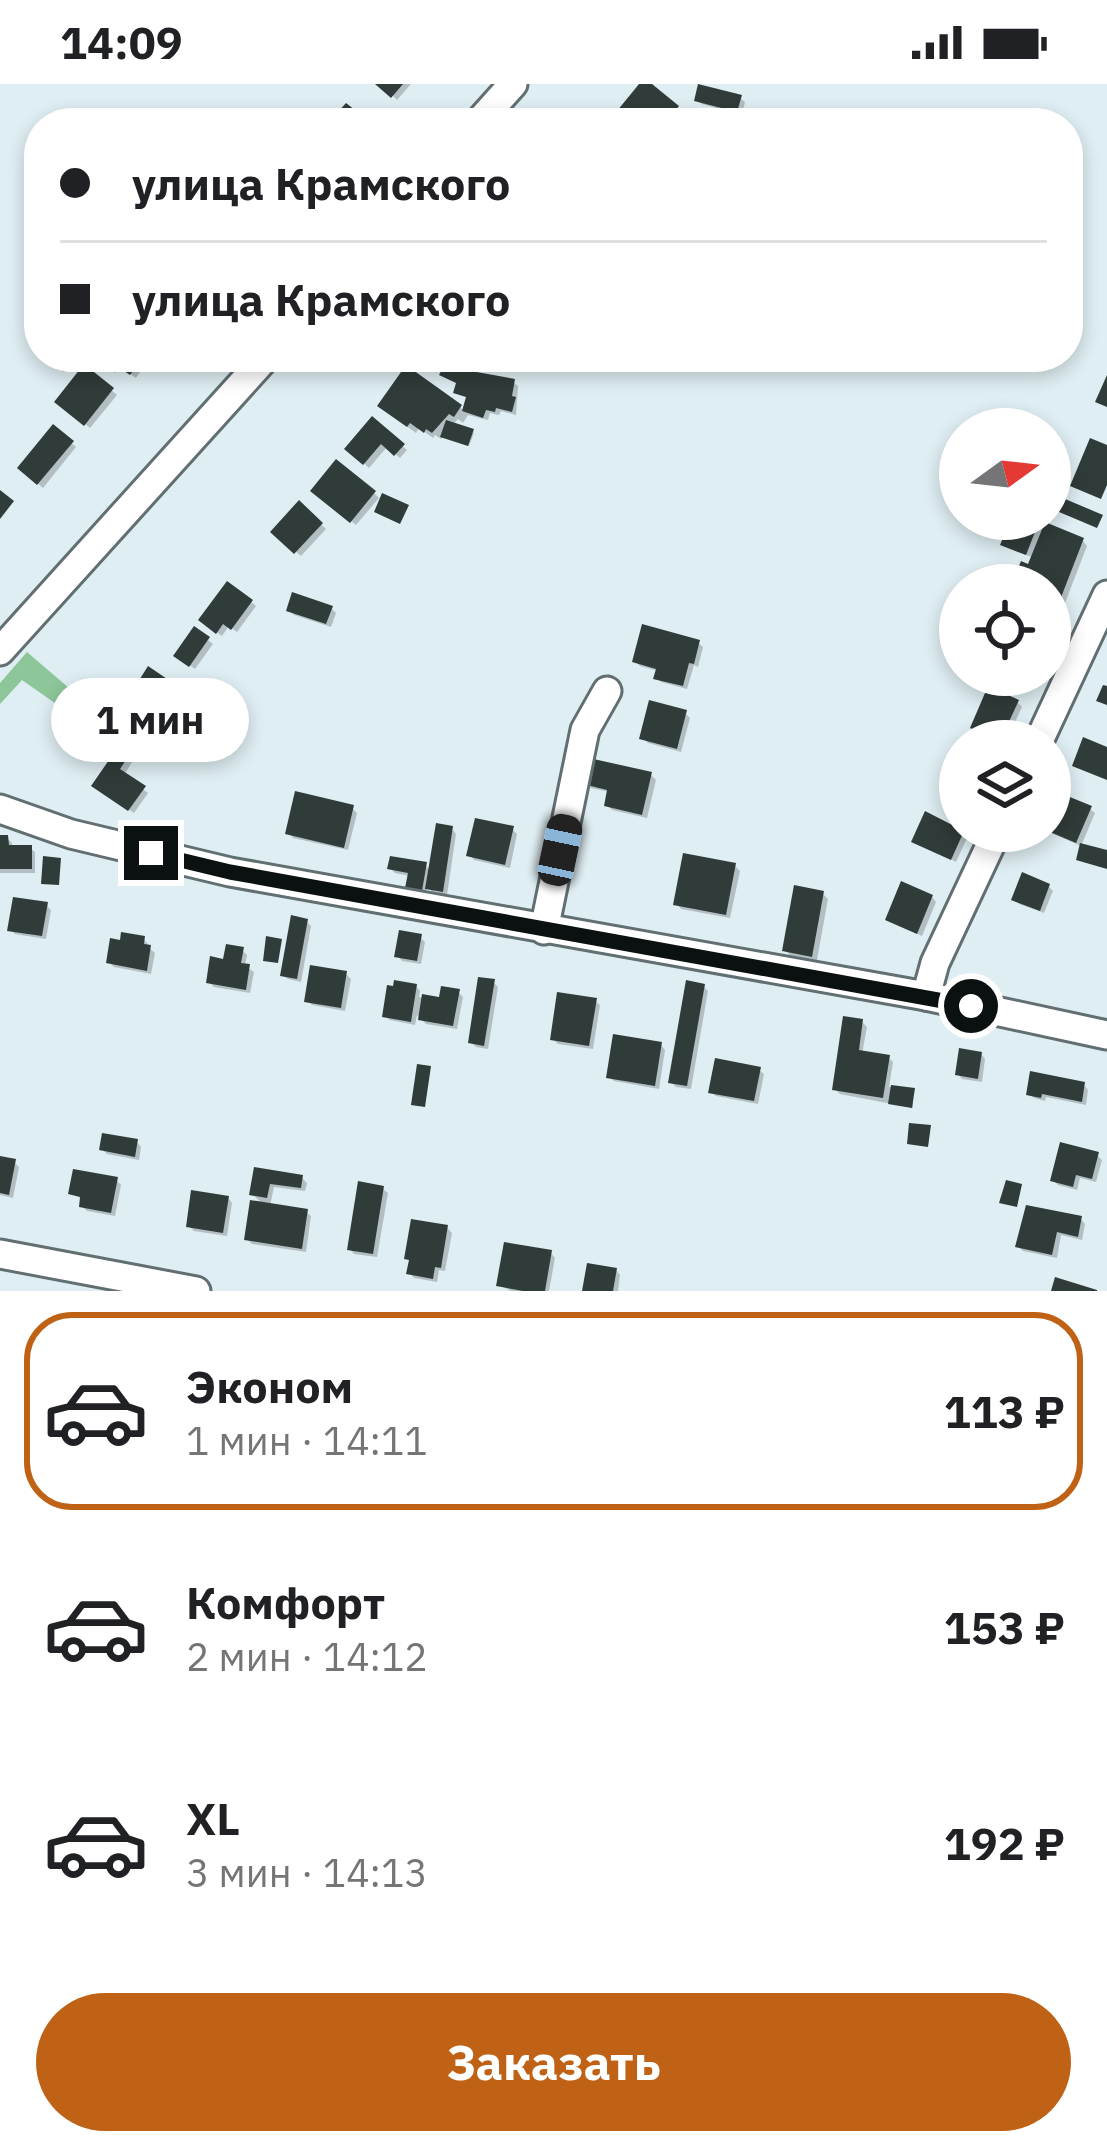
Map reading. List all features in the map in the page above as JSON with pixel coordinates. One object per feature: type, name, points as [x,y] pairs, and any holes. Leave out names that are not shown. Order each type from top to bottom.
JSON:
[{"type":"street","points":[[491,108],[513,84]]},
{"type":"street","points":[[0,651],[252,372]]},
{"type":"street","points":[[1049,720],[1107,595]]},
{"type":"street","points":[[544,930],[585,730],[608,691]]},
{"type":"street","points":[[0,808],[71,834],[230,872],[926,996],[1107,1035]]},
{"type":"street","points":[[926,996],[935,963],[987,852]]},
{"type":"street","points":[[0,1254],[196,1291]]},
{"type":"green space","points":[[27,652],[76,694],[69,713],[22,680],[0,704],[0,683]]},
{"type":"building","points":[[375,84],[403,84],[391,98]]},
{"type":"building","points":[[639,84],[652,84],[679,106],[677,108],[619,108]]},
{"type":"building","points":[[698,84],[742,95],[738,108],[694,101]]},
{"type":"building","points":[[78,372],[94,372],[114,388],[84,426],[54,402]]},
{"type":"building","points":[[401,372],[416,372],[462,405],[432,433],[410,423],[407,427],[377,406]]},
{"type":"building","points":[[476,372],[515,379],[512,412],[486,410],[483,418],[462,411],[466,397],[453,393],[456,383],[439,375]]},
{"type":"building","points":[[1107,375],[1107,407],[1095,402]]},
{"type":"building","points":[[372,416],[405,444],[394,456],[381,444],[363,465],[344,449]]},
{"type":"building","points":[[446,420],[474,429],[468,446],[440,437]]},
{"type":"building","points":[[53,424],[74,441],[37,485],[17,468]]},
{"type":"building","points":[[1090,438],[1107,445],[1107,485],[1101,499],[1071,484]]},
{"type":"building","points":[[336,459],[376,491],[350,523],[310,491]]},
{"type":"building","points":[[0,490],[14,501],[0,519]]},
{"type":"building","points":[[382,493],[409,505],[400,524],[374,512]]},
{"type":"building","points":[[299,500],[323,523],[294,554],[270,532]]},
{"type":"building","points":[[1071,501],[1103,515],[1097,528],[1071,517]]},
{"type":"building","points":[[1071,533],[1084,538],[1071,572],[1071,564],[1028,564],[1038,540],[1071,540]]},
{"type":"building","points":[[1002,540],[1032,540],[1026,555],[1000,545]]},
{"type":"building","points":[[227,581],[253,600],[231,630],[223,624],[216,634],[198,620]]},
{"type":"building","points":[[292,592],[333,606],[326,624],[286,611]]},
{"type":"building","points":[[642,624],[700,640],[683,686],[653,679],[656,669],[632,662]]},
{"type":"building","points":[[194,626],[210,637],[189,667],[173,656]]},
{"type":"building","points":[[148,666],[176,685],[156,716],[128,698]]},
{"type":"building","points":[[1103,685],[1107,686],[1107,705],[1096,701]]},
{"type":"building","points":[[984,696],[1019,700],[1010,720],[973,720]]},
{"type":"building","points":[[649,700],[687,710],[677,749],[639,739]]},
{"type":"building","points":[[117,709],[147,728],[120,769],[146,786],[128,811],[91,786],[109,760],[91,749]]},
{"type":"building","points":[[1083,737],[1107,747],[1107,780],[1072,766]]},
{"type":"building","points":[[589,758],[652,772],[642,815],[604,806],[607,790],[583,784]]},
{"type":"building","points":[[295,791],[354,805],[344,848],[285,834]]},
{"type":"building","points":[[1071,797],[1092,806],[1076,843],[1071,841]]},
{"type":"building","points":[[925,811],[939,818],[939,852],[955,852],[951,860],[911,842]]},
{"type":"building","points":[[475,818],[514,826],[505,865],[466,856]]},
{"type":"building","points":[[436,823],[453,826],[443,892],[425,889]]},
{"type":"building","points":[[0,835],[8,835],[9,845],[32,845],[32,869],[0,869]]},
{"type":"building","points":[[1080,843],[1107,850],[1107,869],[1076,860]]},
{"type":"building","points":[[683,853],[736,863],[726,915],[673,905]]},
{"type":"building","points":[[43,856],[61,858],[59,885],[41,884]]},
{"type":"building","points":[[390,856],[427,862],[422,891],[405,888],[408,873],[387,869]]},
{"type":"building","points":[[1022,872],[1050,884],[1040,911],[1011,900]]},
{"type":"building","points":[[901,881],[933,895],[917,934],[885,920]]},
{"type":"building","points":[[794,885],[824,891],[812,957],[782,951]]},
{"type":"building","points":[[13,897],[48,902],[42,936],[7,931]]},
{"type":"building","points":[[291,915],[308,919],[297,979],[280,976]]},
{"type":"building","points":[[399,930],[422,934],[417,961],[394,957]]},
{"type":"building","points":[[121,932],[145,936],[144,944],[151,945],[147,971],[106,963],[110,938],[120,940]]},
{"type":"building","points":[[266,936],[282,939],[278,963],[263,961]]},
{"type":"building","points":[[226,944],[244,947],[241,963],[250,964],[246,990],[206,983],[210,956],[223,959]]},
{"type":"building","points":[[310,965],[347,971],[341,1008],[304,1002]]},
{"type":"building","points":[[478,977],[495,979],[484,1046],[468,1043]]},
{"type":"building","points":[[394,980],[417,984],[411,1022],[382,1017],[387,985],[393,986]]},
{"type":"building","points":[[686,980],[705,984],[687,1086],[668,1083]]},
{"type":"building","points":[[441,986],[460,989],[453,1026],[418,1020],[422,994],[439,997]]},
{"type":"building","points":[[557,992],[597,998],[589,1046],[550,1040]]},
{"type":"building","points":[[843,1016],[863,1019],[859,1050],[890,1055],[883,1098],[832,1090]]},
{"type":"building","points":[[613,1034],[662,1042],[655,1086],[606,1078]]},
{"type":"building","points":[[959,1048],[982,1052],[978,1079],[955,1075]]},
{"type":"building","points":[[715,1058],[761,1067],[754,1101],[708,1093]]},
{"type":"building","points":[[417,1064],[431,1066],[425,1107],[411,1105]]},
{"type":"building","points":[[1030,1071],[1085,1082],[1082,1102],[1026,1095]]},
{"type":"building","points":[[891,1085],[915,1088],[912,1108],[888,1104]]},
{"type":"building","points":[[909,1123],[931,1125],[928,1147],[907,1144]]},
{"type":"building","points":[[102,1133],[138,1139],[135,1157],[99,1150]]},
{"type":"building","points":[[1060,1142],[1099,1152],[1092,1179],[1076,1175],[1073,1187],[1050,1181]]},
{"type":"building","points":[[0,1156],[16,1159],[9,1195],[0,1193]]},
{"type":"building","points":[[254,1167],[303,1175],[301,1188],[270,1184],[267,1198],[249,1195]]},
{"type":"building","points":[[73,1169],[118,1177],[111,1213],[79,1207],[80,1197],[68,1194]]},
{"type":"building","points":[[1006,1180],[1022,1184],[1017,1207],[999,1203]]},
{"type":"building","points":[[358,1181],[384,1186],[373,1254],[347,1250]]},
{"type":"building","points":[[191,1190],[229,1196],[223,1233],[186,1227]]},
{"type":"building","points":[[250,1200],[308,1209],[302,1249],[244,1240]]},
{"type":"building","points":[[1026,1205],[1082,1216],[1078,1237],[1057,1232],[1052,1255],[1015,1247]]},
{"type":"building","points":[[411,1219],[448,1225],[441,1268],[435,1267],[433,1279],[406,1274]]},
{"type":"building","points":[[504,1242],[552,1250],[545,1291],[496,1286]]},
{"type":"building","points":[[587,1263],[617,1268],[613,1291],[582,1291]]},
{"type":"building","points":[[1055,1277],[1097,1290],[1097,1291],[1051,1291]]},
{"type":"route","points":[[151,853],[230,872],[971,1006]]}]
